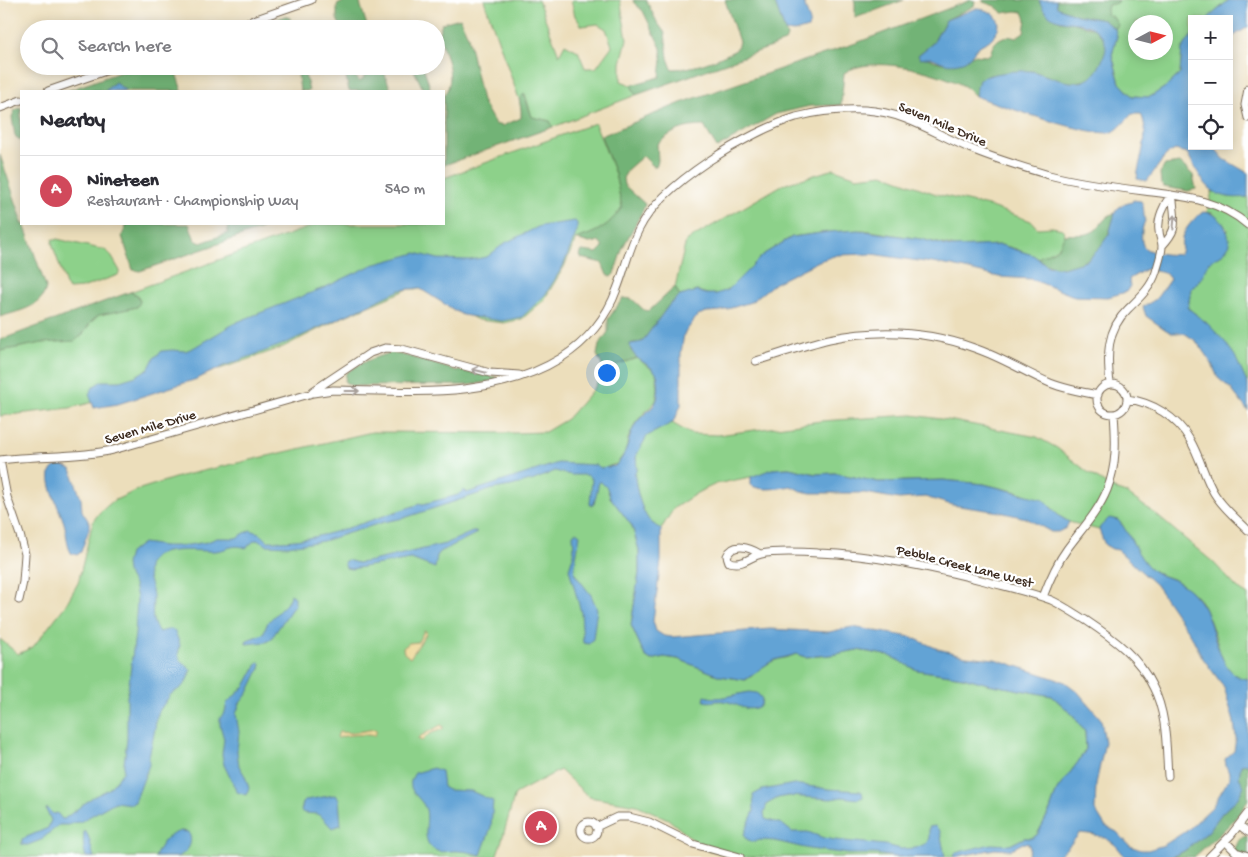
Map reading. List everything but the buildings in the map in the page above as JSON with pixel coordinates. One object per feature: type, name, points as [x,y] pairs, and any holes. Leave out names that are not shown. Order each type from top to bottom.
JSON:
[{"type":"street","points":[[253,20],[310,0]]},
{"type":"street","points":[[51,90],[94,75]]},
{"type":"street","points":[[1248,88],[1245,105],[1248,118]]},
{"type":"street","points":[[0,108],[20,100]]},
{"type":"street","name":"Seven Mile Drive","points":[[0,460],[50,455],[84,455],[114,450],[303,395],[333,390],[463,390],[501,383],[527,374],[551,363],[574,349],[599,322],[613,298],[638,230],[659,200],[729,149],[761,131],[812,113],[865,110],[890,114],[917,122],[970,148],[1038,171],[1096,185],[1210,202],[1248,224]]},
{"type":"street","points":[[1110,384],[1108,352],[1111,334],[1120,318],[1147,290],[1155,274],[1161,249],[1158,230],[1159,220],[1171,195],[1174,201],[1175,226],[1172,234],[1161,249]]},
{"type":"street","points":[[756,361],[809,344],[849,335],[912,334],[937,338],[974,348],[1048,382],[1072,390],[1098,395]]},
{"type":"street","name":"Seven Mile Drive","points":[[303,395],[323,385],[370,353],[385,348],[402,349],[490,374],[527,374]]},
{"type":"street","points":[[1110,384],[1121,387],[1127,399],[1122,410],[1114,414],[1108,414],[1100,409],[1098,404],[1098,395],[1102,388],[1110,384]]},
{"type":"street","points":[[1127,399],[1148,403],[1178,424],[1190,440],[1219,501],[1248,530]]},
{"type":"street","points":[[1043,597],[1059,561],[1094,513],[1107,490],[1113,470],[1115,454],[1114,414]]},
{"type":"street","points":[[0,460],[7,497],[25,554],[23,582],[19,600]]},
{"type":"street","name":"Pebble Creek Lane West","points":[[760,554],[834,553],[899,561],[1043,597],[1063,606],[1111,637],[1130,653],[1145,672],[1153,686],[1163,713],[1168,776]]},
{"type":"street","points":[[1209,857],[1248,813]]},
{"type":"street","points":[[596,826],[617,817],[629,817],[649,822],[693,844],[740,857]]},
{"type":"street","points":[[1239,825],[1248,832]]},
{"type":"street","points":[[1225,841],[1236,852],[1248,856]]},
{"type":"green space","points":[[347,0],[359,0],[365,20],[338,20],[337,5]]},
{"type":"green space","points":[[484,0],[538,0],[559,55],[565,44],[578,51],[585,68],[596,68],[612,46],[606,29],[598,24],[582,26],[575,16],[571,0],[620,0],[627,39],[621,63],[621,81],[631,85],[636,95],[553,127],[550,121],[532,117],[525,94],[519,99]]},
{"type":"green space","points":[[633,0],[646,0],[665,33],[668,58],[672,69],[681,69],[705,63],[736,50],[739,42],[725,0],[774,0],[787,36],[785,42],[636,95],[631,85],[660,77],[662,60],[661,48],[643,11]]},
{"type":"green space","points":[[853,0],[904,0],[855,18],[855,2]]},
{"type":"green space","points":[[971,0],[975,1],[974,6],[946,20],[933,43],[918,55],[942,63],[964,61],[973,55],[987,56],[991,53],[999,39],[1003,37],[1015,38],[1024,32],[1026,19],[1023,12],[1003,13],[995,6],[983,2],[983,0],[1039,0],[1040,4],[1060,21],[1095,29],[1105,40],[1107,49],[1100,69],[1089,80],[1069,83],[1032,71],[989,75],[976,88],[975,96],[964,86],[952,80],[921,70],[886,65],[856,67],[844,73],[841,105],[810,106],[776,114],[717,148],[704,126],[679,130],[657,144],[658,161],[656,166],[653,166],[643,156],[629,168],[623,178],[624,185],[645,204],[623,247],[614,274],[611,277],[607,275],[602,263],[581,258],[582,251],[597,253],[603,247],[599,242],[589,243],[576,239],[602,228],[622,207],[615,174],[601,136],[681,103],[856,43]]},
{"type":"green space","points":[[1056,0],[1119,0],[1108,5],[1106,14],[1113,17],[1118,25],[1115,29],[1103,20],[1077,15],[1056,7]]},
{"type":"green space","points":[[1119,0],[1229,0],[1212,15],[1188,15],[1188,41],[1182,49],[1180,74],[1167,86],[1150,97],[1132,96],[1120,83],[1112,55],[1117,36],[1115,29],[1118,25],[1106,14],[1108,5]]},
{"type":"green space","points":[[285,16],[291,20],[275,20]]},
{"type":"green space","points":[[460,18],[468,36],[482,101],[495,124],[502,126],[521,118],[519,99],[524,94],[532,117],[550,121],[553,127],[445,165],[445,93],[450,81],[450,73],[445,55],[445,22]]},
{"type":"green space","points":[[112,75],[177,75],[182,90],[125,90],[115,82],[106,90],[70,90]]},
{"type":"green space","points":[[298,75],[305,75],[309,90],[300,90]]},
{"type":"green space","points":[[346,75],[354,75],[360,82],[366,75],[385,75],[391,90],[349,90]]},
{"type":"green space","points":[[416,75],[426,75],[431,90],[424,90]]},
{"type":"green space","points":[[20,108],[20,140],[15,136],[12,117],[15,110]]},
{"type":"green space","points":[[595,123],[615,174],[622,207],[602,228],[576,239],[564,267],[544,300],[522,319],[504,323],[478,320],[454,308],[426,289],[408,289],[343,317],[281,348],[185,381],[120,399],[70,408],[0,416],[0,351],[42,343],[75,340],[83,334],[91,322],[99,315],[137,307],[140,301],[137,295],[130,292],[315,225],[445,225],[445,178]]},
{"type":"green space","points":[[0,155],[20,214],[20,225],[24,225],[46,287],[44,294],[35,304],[0,317]]},
{"type":"green space","points":[[1180,163],[1193,175],[1196,189],[1188,191],[1164,187],[1161,184],[1160,173],[1165,165]]},
{"type":"green space","points":[[834,169],[857,177],[883,174],[936,194],[988,206],[1031,221],[1037,228],[1052,227],[1063,229],[1063,241],[1053,251],[1038,258],[1001,245],[956,247],[921,239],[863,230],[792,237],[764,254],[731,288],[711,295],[697,291],[680,296],[675,287],[686,241],[782,185]]},
{"type":"green space","points":[[1212,191],[1228,197],[1248,197],[1248,385],[1208,324],[1188,308],[1191,289],[1200,280],[1209,262],[1224,253],[1228,229],[1213,213],[1207,212]]},
{"type":"green space","points":[[1115,213],[1104,242],[1091,257],[1073,266],[1064,268],[1046,264],[1038,258],[1057,248],[1064,235],[1090,233],[1097,229],[1107,217]]},
{"type":"green space","points":[[127,225],[189,225],[195,240],[201,243],[228,233],[227,225],[232,225],[234,228],[244,225],[273,225],[140,271],[133,270],[122,236]]},
{"type":"green space","points":[[53,239],[105,250],[110,254],[120,271],[118,275],[82,288],[69,289],[52,243]]},
{"type":"green space","points":[[675,287],[680,296],[669,305],[642,342],[632,343],[630,349],[637,358],[604,369],[597,355],[599,345],[608,332],[608,319],[623,298],[632,299],[644,310],[649,311]]},
{"type":"green space","points":[[130,292],[137,295],[140,302],[137,307],[99,315],[75,341],[42,343],[0,351],[0,340]]},
{"type":"green space","points":[[393,353],[454,370],[496,377],[497,379],[468,385],[352,386],[345,382],[346,373],[352,369],[374,358]]},
{"type":"green space","points":[[637,358],[656,372],[658,388],[656,401],[636,422],[628,439],[626,451],[617,464],[609,466],[601,482],[632,526],[639,550],[639,573],[631,625],[645,656],[651,660],[664,657],[678,659],[720,676],[746,680],[772,661],[796,654],[805,657],[857,650],[890,656],[917,670],[963,677],[988,684],[1052,696],[1073,715],[1085,732],[1086,749],[1057,790],[1050,810],[1037,835],[1032,838],[1024,838],[1010,845],[954,855],[954,857],[745,857],[704,849],[668,819],[637,805],[589,797],[560,770],[515,794],[496,857],[0,857],[0,639],[18,654],[33,647],[65,606],[78,583],[93,521],[113,501],[140,489],[181,476],[372,432],[545,432],[567,419],[595,387],[604,369]]},
{"type":"green space","points":[[912,415],[1037,437],[1057,448],[1089,473],[1114,489],[1126,493],[1154,513],[1214,563],[1237,588],[1248,595],[1248,679],[1240,678],[1228,668],[1208,616],[1199,599],[1175,580],[1159,574],[1149,567],[1135,550],[1122,524],[1100,527],[1099,530],[1069,522],[1059,516],[1051,507],[1022,493],[984,484],[943,480],[878,482],[835,473],[816,474],[789,468],[772,469],[760,475],[716,484],[697,493],[674,508],[661,529],[647,518],[636,488],[636,456],[647,435],[672,423],[691,434],[718,435],[821,421]]},
{"type":"green space","points":[[1248,764],[1248,799],[1239,814],[1194,857],[1171,857],[1184,851],[1208,832],[1222,813],[1238,798],[1240,765]]},
{"type":"green space","points":[[1245,836],[1248,838],[1248,857],[1231,857],[1239,840]]},
{"type":"sand","points":[[424,631],[426,631],[426,634],[410,658],[404,653],[403,648],[409,643],[418,642]]},
{"type":"sand","points":[[441,725],[443,729],[429,734],[422,741],[418,739],[419,737]]},
{"type":"sand","points":[[375,729],[377,731],[374,736],[337,737],[339,732],[352,733]]},
{"type":"water","points":[[774,0],[803,0],[810,22],[808,28],[794,32],[785,31]]},
{"type":"water","points":[[1039,0],[1056,0],[1057,7],[1077,15],[1103,20],[1115,29],[1117,36],[1112,55],[1120,83],[1132,96],[1150,97],[1167,86],[1180,74],[1182,49],[1188,41],[1188,150],[1216,150],[1224,159],[1248,173],[1248,197],[1235,198],[1216,193],[1203,181],[1187,153],[1175,150],[1166,155],[1147,181],[1137,179],[1145,138],[1144,122],[1141,114],[1132,114],[1115,131],[1103,133],[1046,120],[975,96],[979,79],[998,74],[1031,71],[1061,80],[1078,82],[1085,81],[1096,72],[1106,50],[1101,35],[1089,26],[1057,19],[1050,16],[1044,10]]},
{"type":"water","points":[[1229,0],[1248,0],[1248,27],[1233,36],[1233,15],[1212,15]]},
{"type":"water","points":[[974,9],[987,11],[996,17],[999,22],[999,27],[991,39],[979,47],[965,61],[959,63],[948,64],[934,58],[920,59],[918,55],[933,43],[946,20]]},
{"type":"water","points":[[115,82],[125,90],[106,90]]},
{"type":"water","points":[[1133,200],[1141,201],[1142,204],[1145,221],[1142,231],[1142,242],[1148,250],[1167,254],[1180,254],[1185,231],[1203,212],[1215,215],[1225,228],[1230,244],[1224,253],[1209,262],[1200,280],[1191,289],[1188,308],[1208,324],[1235,356],[1248,385],[1248,411],[1231,389],[1218,378],[1212,364],[1196,341],[1184,333],[1172,333],[1166,330],[1146,316],[1143,307],[1156,299],[1170,279],[1165,273],[1146,269],[1129,279],[1130,286],[1126,292],[1108,297],[1074,296],[1031,279],[999,277],[952,266],[872,254],[837,255],[819,261],[775,283],[751,302],[721,311],[698,315],[684,334],[681,353],[681,405],[672,423],[647,436],[636,456],[637,470],[635,477],[637,491],[645,513],[651,522],[661,529],[661,561],[653,621],[656,631],[664,636],[672,637],[770,629],[829,632],[852,627],[911,637],[938,649],[966,656],[995,659],[1065,682],[1077,691],[1101,719],[1105,742],[1096,784],[1095,810],[1105,826],[1117,832],[1130,846],[1141,850],[1148,850],[1164,845],[1189,829],[1212,807],[1229,779],[1225,759],[1234,751],[1236,738],[1234,722],[1224,687],[1202,657],[1193,639],[1156,585],[1118,550],[1105,545],[1099,530],[1100,527],[1109,518],[1118,520],[1142,559],[1153,571],[1184,586],[1196,597],[1206,612],[1225,663],[1239,677],[1248,679],[1248,764],[1241,765],[1239,777],[1244,786],[1238,798],[1222,813],[1208,832],[1184,851],[1171,857],[1125,857],[1116,846],[1106,839],[1100,836],[1080,833],[1057,857],[1027,857],[1030,849],[1029,844],[1023,843],[1010,850],[995,849],[954,857],[955,853],[991,844],[1010,845],[1024,838],[1032,838],[1037,835],[1050,810],[1057,790],[1086,749],[1085,732],[1073,715],[1052,696],[988,684],[963,677],[917,670],[890,656],[857,650],[805,657],[796,654],[772,661],[745,680],[720,676],[678,659],[664,657],[651,660],[645,656],[631,625],[639,573],[639,550],[632,526],[601,482],[599,482],[594,504],[591,506],[592,479],[587,475],[571,475],[555,471],[534,480],[493,489],[404,518],[384,522],[323,541],[288,546],[266,545],[261,541],[255,540],[246,548],[237,546],[216,551],[180,550],[162,553],[155,557],[148,567],[148,576],[153,594],[154,624],[159,632],[171,629],[175,631],[180,645],[178,655],[181,661],[191,670],[186,682],[181,688],[171,694],[159,711],[149,756],[149,765],[135,802],[131,804],[115,802],[80,822],[59,825],[41,840],[28,845],[22,845],[22,839],[48,828],[51,820],[46,810],[47,808],[53,814],[57,813],[64,819],[93,797],[109,789],[123,772],[127,739],[127,697],[135,634],[137,598],[134,585],[127,572],[126,564],[129,553],[143,543],[182,546],[207,542],[217,538],[236,538],[250,530],[259,533],[268,541],[306,538],[343,529],[419,503],[423,504],[458,495],[464,490],[467,493],[558,463],[596,465],[601,468],[615,466],[625,452],[632,430],[654,405],[658,392],[657,375],[651,367],[634,354],[630,344],[642,342],[669,305],[680,296],[697,291],[706,294],[716,294],[728,290],[764,254],[792,237],[858,230],[921,239],[951,247],[1001,245],[1033,255],[1048,266],[1063,268],[1086,261],[1098,250],[1109,234],[1116,210]]},
{"type":"water","points":[[575,221],[577,223],[577,231],[563,266],[545,295],[522,317],[502,321],[462,315],[419,288],[400,290],[284,344],[224,366],[197,379],[118,404],[94,408],[89,394],[94,386],[102,381],[120,381],[136,376],[149,368],[154,358],[162,351],[185,351],[193,348],[237,322],[326,287],[372,265],[416,253],[438,259],[470,260],[487,257],[505,243],[540,226]]},
{"type":"water","points":[[62,465],[71,469],[81,499],[82,511],[89,522],[89,529],[81,552],[77,555],[71,553],[69,549],[64,523],[50,484],[52,469]]},
{"type":"water","points":[[789,468],[816,474],[835,473],[878,482],[943,480],[984,484],[1043,499],[1059,516],[1069,522],[1066,528],[1058,532],[1051,532],[1026,518],[952,505],[925,497],[899,499],[865,493],[811,493],[791,486],[765,489],[751,485],[751,477],[772,469]]},
{"type":"water","points":[[472,532],[477,533],[440,552],[437,556],[435,568],[411,559],[351,569],[346,568],[344,562],[347,560],[358,563],[372,561],[445,544]]},
{"type":"water","points":[[576,532],[580,535],[574,569],[577,577],[591,595],[597,609],[593,639],[589,644],[583,643],[581,612],[569,569],[574,553],[573,534]]},
{"type":"water","points":[[291,594],[295,597],[295,604],[271,639],[266,642],[246,644],[247,640],[263,634],[268,622],[286,604]]},
{"type":"water","points":[[260,662],[260,668],[248,693],[240,703],[236,714],[239,732],[237,751],[239,766],[249,788],[246,795],[237,792],[224,765],[222,754],[224,739],[220,718],[225,712],[227,703],[245,686]]},
{"type":"water","points":[[749,692],[757,693],[762,699],[761,705],[751,709],[723,701],[704,701],[705,696],[721,697]]},
{"type":"water","points":[[433,768],[441,771],[443,787],[448,790],[471,791],[493,801],[491,827],[481,855],[464,851],[443,852],[430,847],[426,837],[426,810],[414,793],[411,784],[415,773]]},
{"type":"water","points":[[794,784],[860,791],[863,797],[858,799],[788,796],[778,798],[767,804],[764,813],[765,819],[782,824],[792,832],[808,832],[824,838],[886,845],[901,849],[916,848],[927,843],[929,827],[935,826],[940,831],[945,857],[849,854],[809,849],[775,841],[761,840],[752,842],[745,838],[744,834],[754,811],[753,795],[762,790]]},
{"type":"water","points":[[334,795],[339,799],[341,825],[332,828],[317,814],[301,811],[306,800]]},
{"type":"water","points":[[85,831],[94,857],[86,857],[84,851]]},
{"type":"water","points":[[181,831],[188,832],[191,840],[189,848],[183,854],[175,857],[155,857],[159,848],[171,835]]},
{"type":"place","name":"Nineteen","points":[[541,827]]}]
